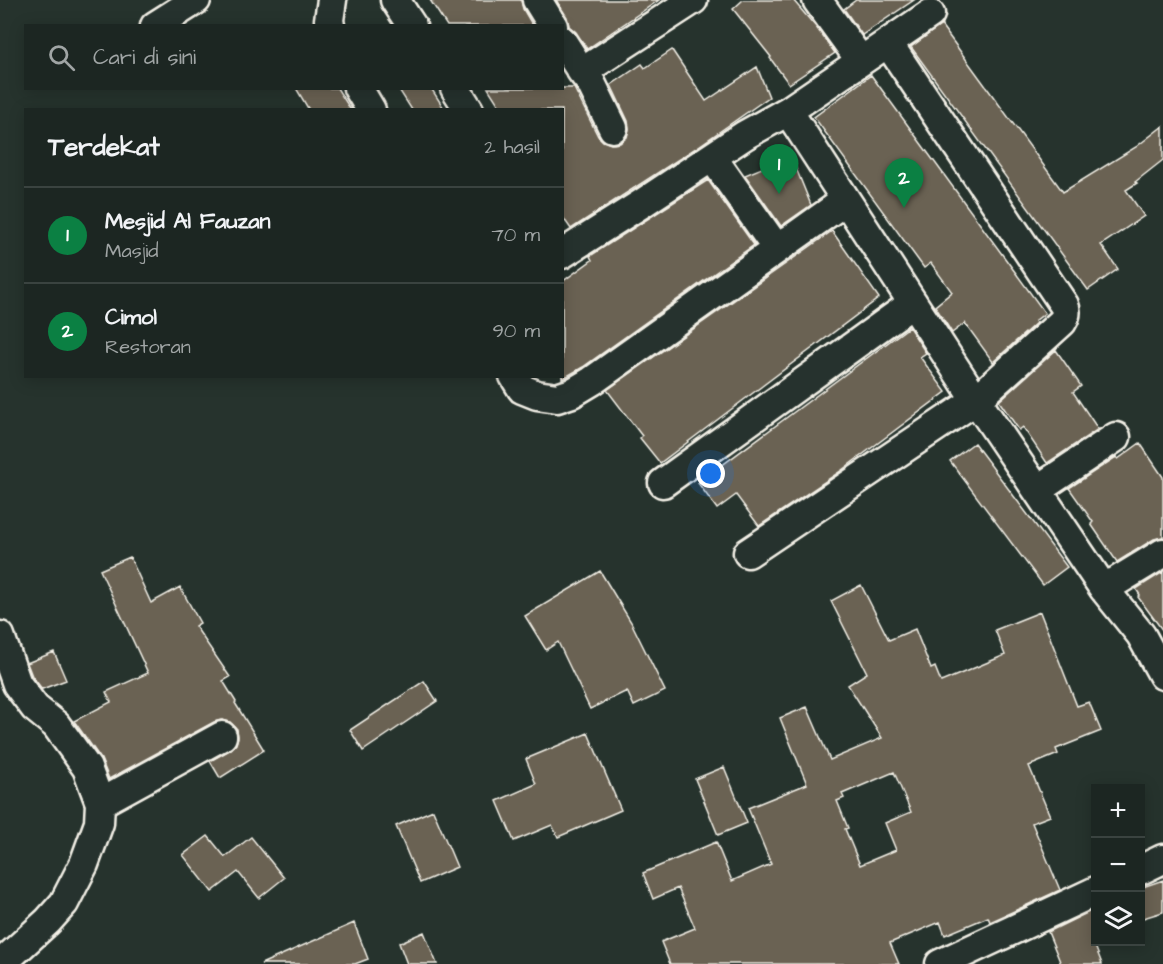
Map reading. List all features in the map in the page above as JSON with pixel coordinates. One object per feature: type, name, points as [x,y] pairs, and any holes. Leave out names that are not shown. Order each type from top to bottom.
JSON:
[{"type":"street","points":[[330,24],[332,0]]},
{"type":"street","points":[[395,0],[411,24]]},
{"type":"street","points":[[537,0],[552,24]]},
{"type":"street","points":[[582,72],[693,0]]},
{"type":"street","points":[[817,0],[861,61]]},
{"type":"street","points":[[158,24],[185,3]]},
{"type":"street","points":[[564,253],[745,135],[788,111],[930,14]]},
{"type":"street","points":[[748,553],[976,400],[1065,317],[1064,305],[888,43]]},
{"type":"street","points":[[564,44],[591,83],[613,128]]},
{"type":"street","points":[[359,90],[370,108]]},
{"type":"street","points":[[456,90],[468,108]]},
{"type":"street","points":[[788,111],[976,400],[1104,589],[1141,635],[1163,675]]},
{"type":"street","points":[[712,157],[777,249]]},
{"type":"street","points":[[515,378],[522,389],[537,395],[557,398],[572,393],[846,200]]},
{"type":"street","points":[[663,483],[913,303]]},
{"type":"street","points":[[1037,490],[1116,437]]},
{"type":"street","points":[[1104,589],[1163,553]]},
{"type":"street","points":[[0,636],[17,684],[35,708],[56,725],[69,742],[87,768],[100,803],[99,823],[84,864],[64,903],[48,921],[1,964]]},
{"type":"street","points":[[100,803],[222,736]]},
{"type":"street","points":[[1145,868],[1163,859]]},
{"type":"street","points":[[940,964],[1093,892]]},
{"type":"building","points":[[430,0],[521,0],[523,9],[532,24],[446,24]]},
{"type":"building","points":[[556,0],[659,0],[587,49],[576,32],[569,26],[567,17]]},
{"type":"building","points":[[743,0],[793,0],[835,53],[789,84],[733,9]]},
{"type":"building","points":[[856,0],[914,0],[862,35],[844,9]]},
{"type":"building","points":[[941,25],[1063,192],[1136,147],[1163,126],[1163,160],[1126,190],[1144,216],[1101,245],[1118,269],[1088,290],[911,47]]},
{"type":"building","points":[[672,50],[706,101],[757,67],[769,97],[696,148],[571,229],[564,219],[564,108],[501,108],[489,90],[574,88],[598,136],[611,144],[620,143],[627,137],[628,121],[611,85],[642,64],[645,68]]},
{"type":"building","points":[[871,75],[1045,313],[993,362],[965,323],[952,333],[935,306],[952,292],[931,263],[924,268],[814,117]]},
{"type":"building","points":[[297,90],[338,90],[350,108],[308,108]]},
{"type":"building","points":[[399,90],[432,90],[444,108],[411,108]]},
{"type":"building","points":[[791,156],[811,205],[781,226],[745,175]]},
{"type":"building","points":[[708,180],[754,245],[583,367],[564,378],[564,281],[592,260],[590,256]]},
{"type":"building","points":[[832,231],[879,298],[660,463],[607,390]]},
{"type":"building","points":[[909,327],[926,353],[920,357],[946,392],[842,470],[759,526],[736,495],[717,509],[698,483]]},
{"type":"building","points":[[1056,350],[1081,386],[1073,392],[1098,429],[1047,463],[1023,427],[1019,430],[999,401]]},
{"type":"building","points":[[974,443],[1067,567],[1043,585],[950,461]]},
{"type":"building","points":[[1140,443],[1163,477],[1163,537],[1154,539],[1117,562],[1069,488]]},
{"type":"building","points":[[130,557],[151,603],[180,587],[200,623],[195,626],[230,677],[223,681],[264,750],[220,778],[210,761],[236,744],[237,729],[230,722],[222,720],[214,722],[109,779],[101,759],[74,721],[111,702],[106,692],[148,673],[100,570]]},
{"type":"building","points":[[600,571],[631,622],[665,691],[634,706],[627,691],[590,709],[558,642],[546,650],[525,616]]},
{"type":"building","points":[[1163,572],[1163,631],[1138,597],[1140,595],[1136,589]]},
{"type":"building","points":[[861,585],[889,640],[915,629],[931,669],[935,667],[941,682],[1005,655],[995,630],[1040,612],[1077,706],[1089,702],[1101,731],[1056,749],[1058,754],[1029,766],[1050,816],[1032,823],[1060,890],[990,922],[988,917],[945,935],[940,922],[890,943],[899,964],[670,964],[661,942],[695,928],[678,888],[653,899],[643,873],[716,842],[732,881],[771,864],[748,808],[807,784],[780,718],[807,707],[830,760],[882,738],[848,685],[867,673],[831,601]],"holes":[[[894,772],[911,812],[885,823],[896,850],[860,865],[845,829],[848,828],[837,801],[844,798],[842,794]]]},
{"type":"building","points":[[54,652],[66,680],[42,689],[32,676],[27,663]]},
{"type":"building","points":[[424,681],[437,701],[363,751],[350,730]]},
{"type":"building","points":[[588,733],[621,810],[558,837],[552,825],[514,841],[497,801],[536,784],[526,759]]},
{"type":"building","points":[[724,767],[747,823],[718,835],[695,779]]},
{"type":"building","points":[[433,810],[457,867],[420,883],[396,826]]},
{"type":"building","points":[[208,836],[225,857],[251,837],[284,878],[259,898],[238,872],[212,892],[183,855]]},
{"type":"building","points":[[1163,880],[1163,912],[1145,917],[1145,886]]},
{"type":"building","points":[[1091,911],[1091,946],[1095,946],[1102,964],[1061,964],[1048,932]]},
{"type":"building","points":[[354,923],[368,959],[355,964],[261,964]]},
{"type":"building","points":[[424,932],[437,964],[407,964],[399,943]]},
{"type":"place","name":"Mesjid Al Fauzan","points":[[779,194]]},
{"type":"place","name":"Cimol","points":[[904,208]]}]
